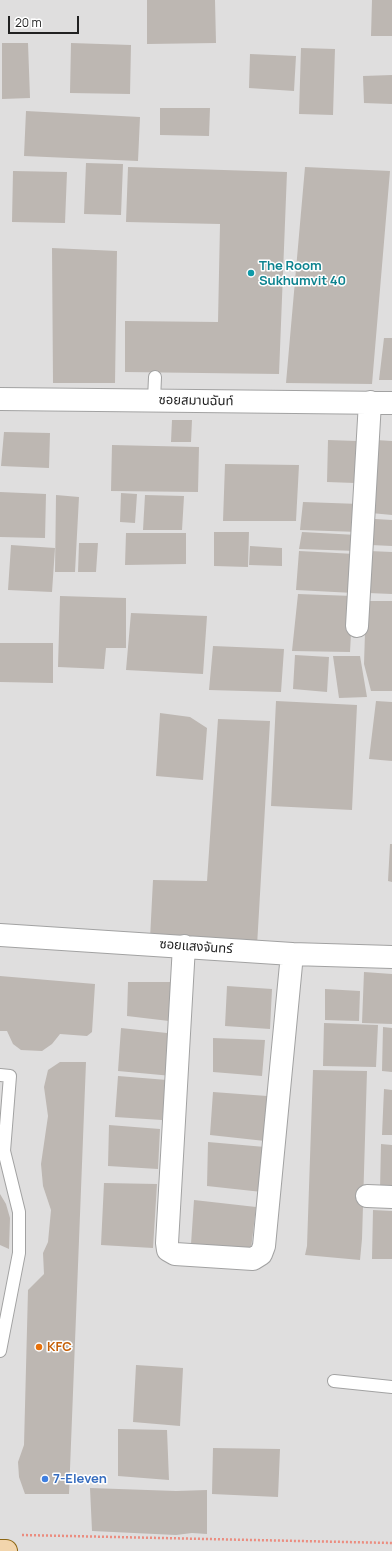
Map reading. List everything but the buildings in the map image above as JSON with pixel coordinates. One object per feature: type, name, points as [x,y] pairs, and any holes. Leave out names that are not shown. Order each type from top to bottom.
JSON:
[{"type":"main road","points":[[0,1551],[11,1543]]},
{"type":"street","name":"ซอยสมานฉันท์","points":[[0,399],[392,403]]},
{"type":"street","points":[[357,626],[370,402]]},
{"type":"street","name":"ซอยแสงจันทร์","points":[[0,935],[292,954],[392,957]]},
{"type":"street","points":[[184,946],[167,1243],[168,1250],[175,1254],[253,1258],[261,1254],[264,1246],[292,954]]},
{"type":"street","points":[[367,1196],[392,1197]]},
{"type":"lane","points":[[154,400],[155,377]]},
{"type":"lane","points":[[0,1075],[10,1076],[2,1151],[19,1212],[20,1253],[0,1351]]},
{"type":"lane","points":[[334,1381],[392,1387]]},
{"type":"path","points":[[11,1543],[392,1543]]},
{"type":"shaded area","points":[[0,0],[392,0],[392,1551],[0,1551]]},
{"type":"place","name":"The Room Sukhumvit 40","points":[[251,273]]},
{"type":"place","name":"KFC","points":[[39,1347]]},
{"type":"place","name":"7-Eleven","points":[[45,1479]]}]
